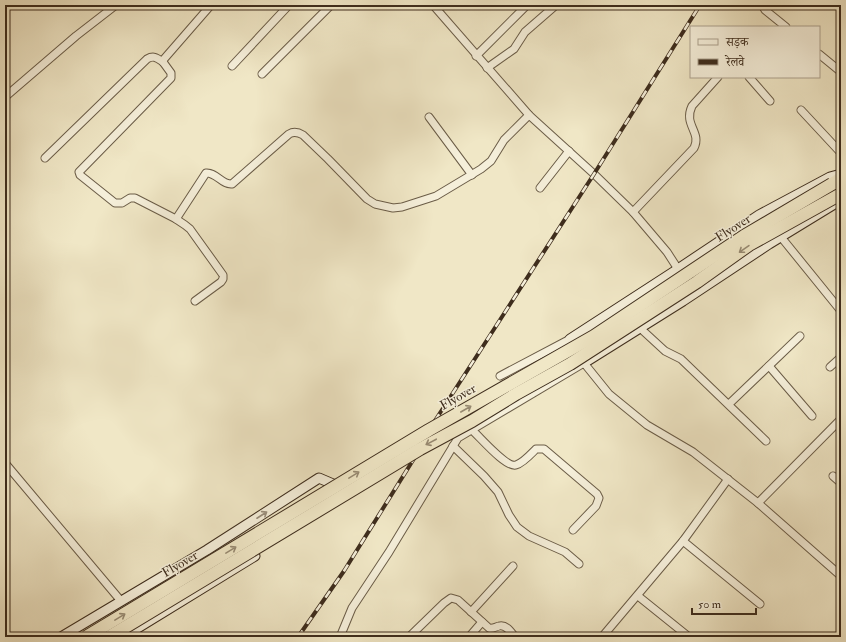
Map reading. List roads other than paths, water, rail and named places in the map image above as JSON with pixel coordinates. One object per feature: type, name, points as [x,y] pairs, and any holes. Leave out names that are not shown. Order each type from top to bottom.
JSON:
[{"type":"highway","name":"Flyover","points":[[86,637],[429,430],[594,336],[744,236],[836,181]]},
{"type":"highway","name":"Flyover","points":[[109,637],[420,448],[570,364],[697,282],[749,245],[840,197]]},
{"type":"street","points":[[5,97],[76,36],[116,5]]},
{"type":"street","points":[[163,62],[211,5]]},
{"type":"street","points":[[232,66],[289,5]]},
{"type":"street","points":[[262,74],[331,5]]},
{"type":"street","points":[[433,5],[529,115],[633,212],[678,269]]},
{"type":"street","points":[[476,56],[527,5]]},
{"type":"street","points":[[487,68],[514,48],[525,32],[556,5]]},
{"type":"street","points":[[762,5],[765,10],[785,26]]},
{"type":"street","points":[[820,55],[841,72]]},
{"type":"street","points":[[45,158],[147,59],[153,57],[163,62],[171,73],[171,78],[79,172],[80,175],[115,203],[122,204],[130,198],[135,198],[176,219],[190,229],[223,275],[221,282],[195,301]]},
{"type":"street","points":[[633,212],[694,148],[697,142],[690,123],[690,112],[692,106],[717,78]]},
{"type":"street","points":[[750,78],[770,101]]},
{"type":"street","points":[[801,110],[841,153]]},
{"type":"street","points":[[176,219],[206,172],[211,173],[228,184],[232,184],[292,132],[297,132],[303,135],[367,199],[375,204],[393,208],[416,203],[436,196],[486,165],[504,140],[529,115]]},
{"type":"street","points":[[430,117],[472,175]]},
{"type":"street","points":[[540,188],[569,151]]},
{"type":"street","points":[[500,376],[570,339],[759,215],[830,177],[841,174]]},
{"type":"street","points":[[340,637],[352,608],[389,552],[458,438],[640,328],[840,197]]},
{"type":"street","points":[[781,236],[841,311]]},
{"type":"street","points":[[640,328],[665,351],[681,359],[766,441]]},
{"type":"street","points":[[729,404],[800,336]]},
{"type":"street","points":[[570,339],[584,363],[609,394],[647,425],[693,452],[758,503],[841,576]]},
{"type":"street","points":[[830,367],[841,357]]},
{"type":"street","points":[[769,366],[812,416]]},
{"type":"street","points":[[758,503],[841,419]]},
{"type":"street","points":[[472,430],[511,465],[517,465],[536,449],[544,449],[597,494],[599,498],[596,506],[573,530]]},
{"type":"street","points":[[453,446],[498,492],[517,527],[529,536],[565,552],[579,564]]},
{"type":"street","points":[[5,463],[121,601]]},
{"type":"street","points":[[833,476],[841,483]]},
{"type":"street","points":[[61,637],[207,550],[319,478],[356,493],[123,637]]},
{"type":"street","points":[[602,637],[683,541],[728,480]]},
{"type":"street","points":[[683,541],[760,604]]},
{"type":"street","points":[[471,612],[513,566]]},
{"type":"street","points":[[638,596],[689,637]]},
{"type":"street","points":[[409,637],[448,600],[454,599],[458,600],[491,629],[498,626],[504,626],[515,637]]},
{"type":"street","points":[[469,637],[482,622]]},
{"type":"railway","points":[[298,637],[344,571],[420,449],[429,430],[594,174],[700,5]]}]
